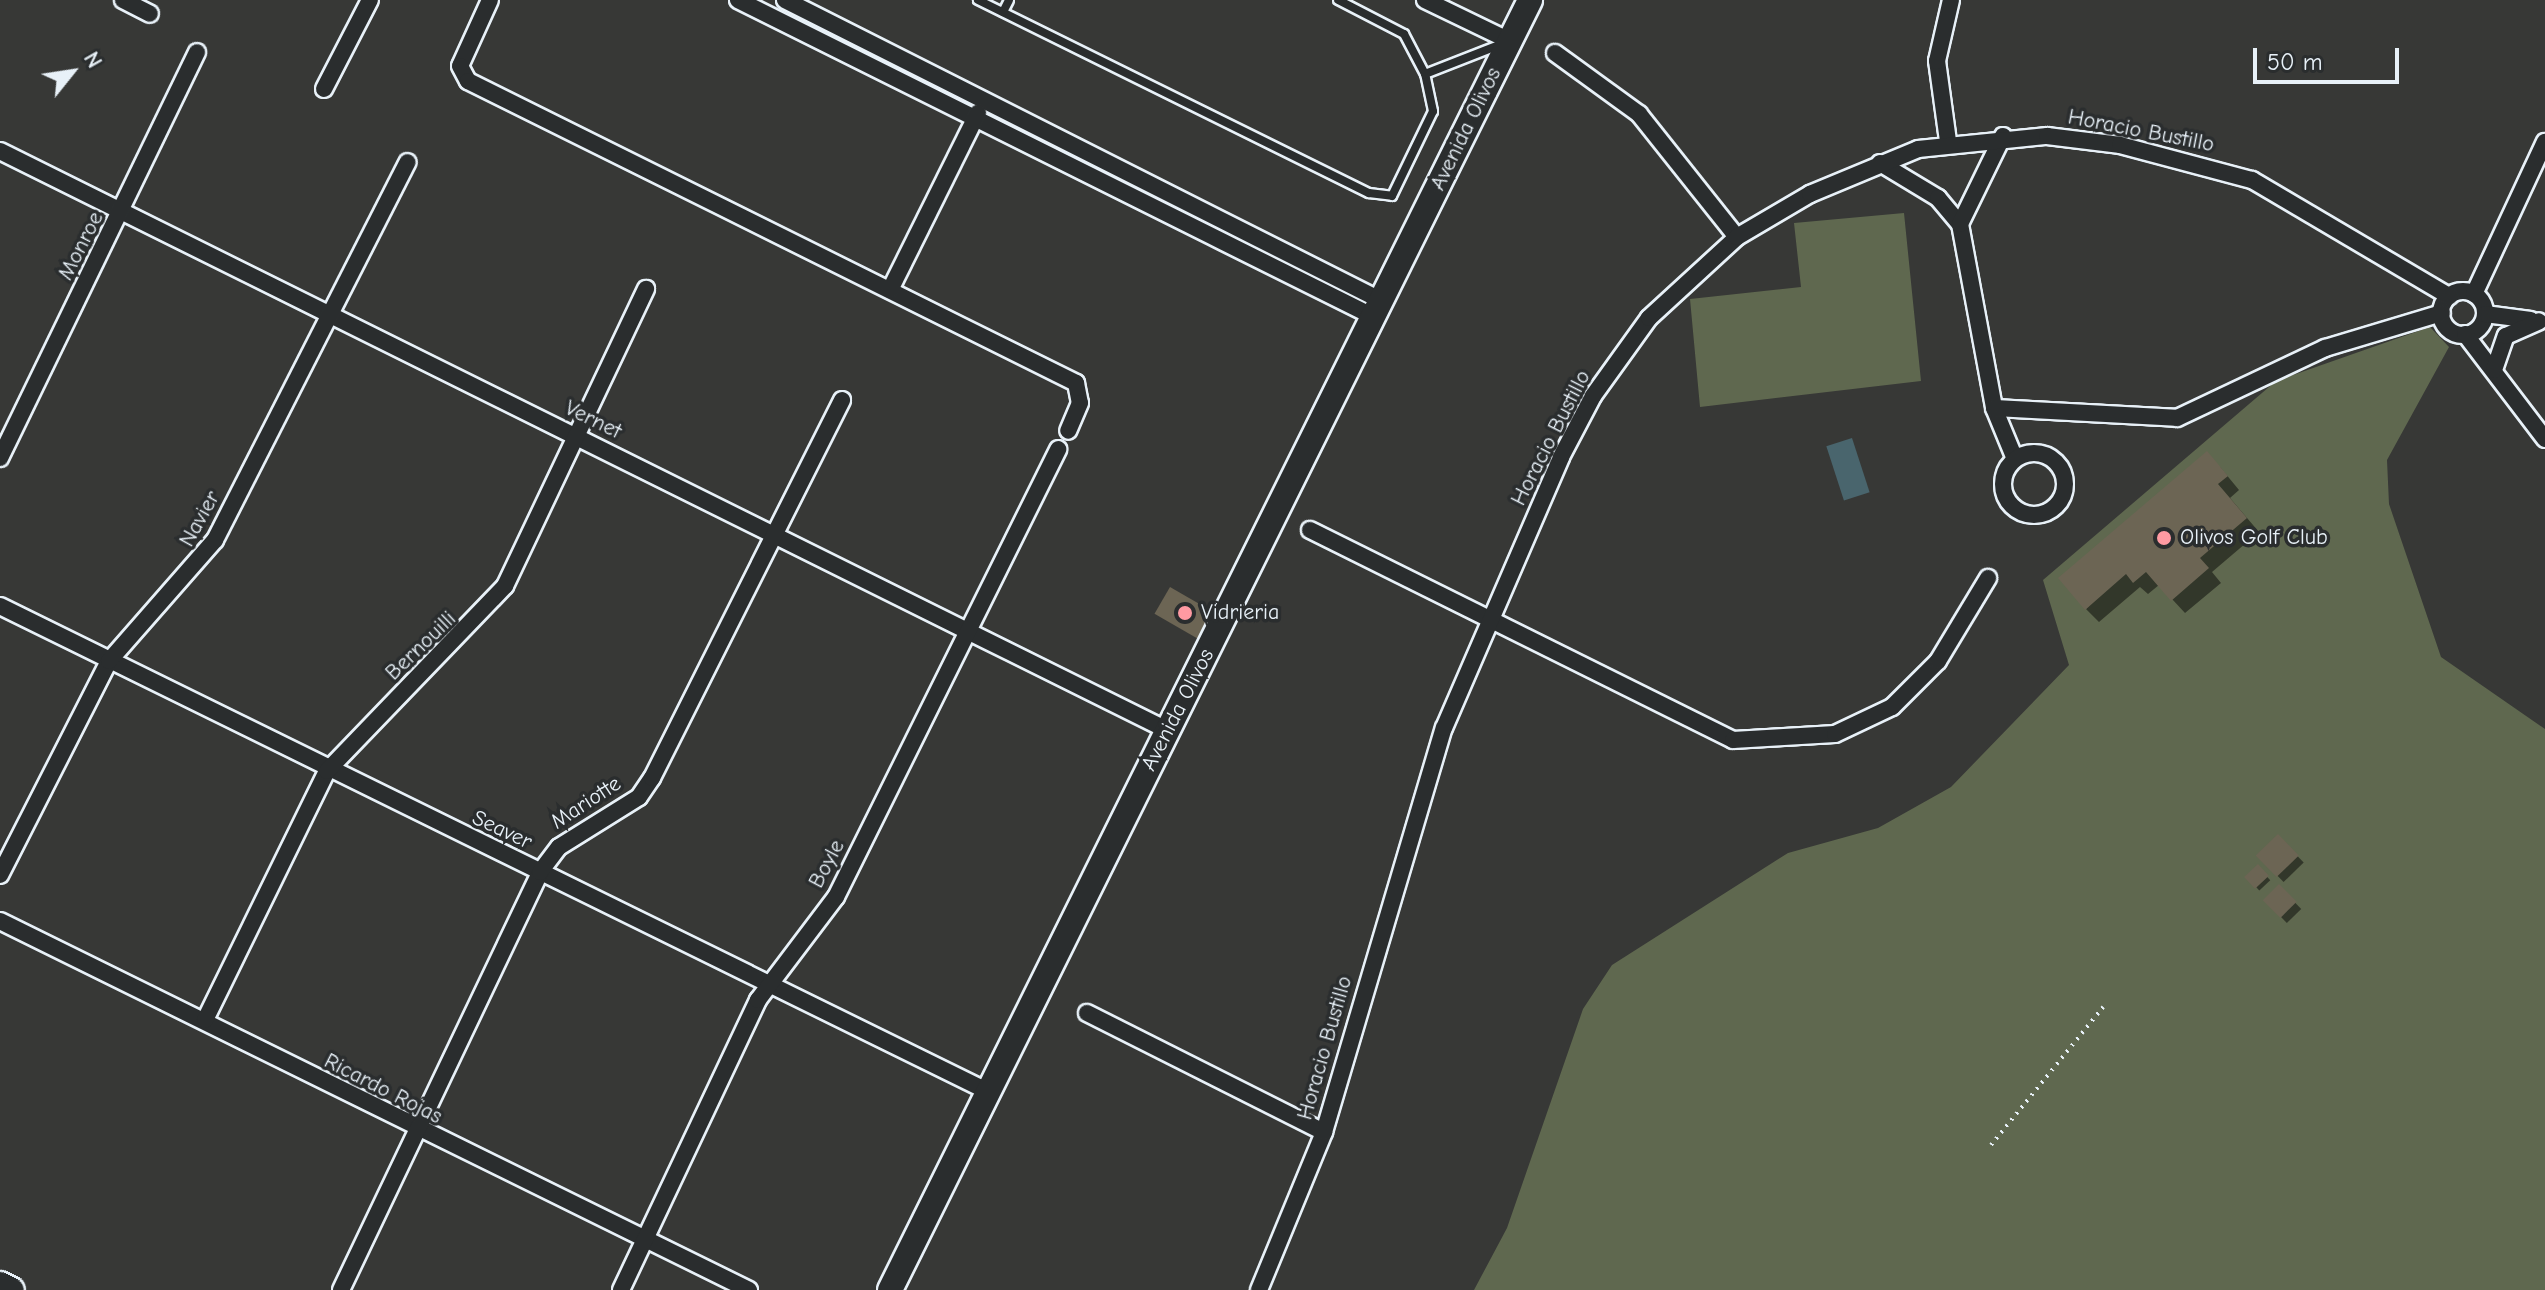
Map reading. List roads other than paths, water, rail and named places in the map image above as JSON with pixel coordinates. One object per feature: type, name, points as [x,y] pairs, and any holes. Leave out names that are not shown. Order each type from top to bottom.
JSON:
[{"type":"street","points":[[123,0],[150,14]]},
{"type":"street","points":[[324,89],[370,0]]},
{"type":"street","points":[[490,0],[460,66],[468,81],[1076,383],[1080,403],[1068,431]]},
{"type":"street","points":[[738,0],[1145,203],[1378,309]]},
{"type":"street","points":[[785,0],[1154,186],[1378,309]]},
{"type":"street","points":[[1425,0],[1510,41]]},
{"type":"street","name":"Avenida Olivos","points":[[890,1290],[1530,0]]},
{"type":"street","points":[[1948,141],[1937,61],[1951,0]]},
{"type":"street","name":"Monroe","points":[[0,458],[124,210],[197,52]]},
{"type":"street","points":[[1555,53],[1639,114],[1737,237]]},
{"type":"street","points":[[890,290],[984,101]]},
{"type":"street","points":[[1960,224],[2003,136]]},
{"type":"street","name":"Horacio Bustillo","points":[[1259,1290],[1324,1132],[1417,807],[1487,620],[1593,396],[1649,318],[1737,237],[1880,163],[1948,141],[2003,136],[2120,145],[2252,180],[2449,296]]},
{"type":"street","points":[[2474,294],[2545,142]]},
{"type":"street","name":"Vernet","points":[[0,151],[331,312],[575,437],[777,532],[1167,730]]},
{"type":"street","name":"Navier","points":[[0,875],[109,661],[202,561],[408,162]]},
{"type":"street","points":[[1880,163],[1938,198],[1960,224],[1994,408],[2015,459]]},
{"type":"street","points":[[1145,203],[1154,186]]},
{"type":"street","name":"Bernouilli","points":[[205,1020],[327,771],[494,603],[646,289]]},
{"type":"street","points":[[2474,294],[2449,296],[2442,313],[2451,331],[2465,334],[2479,328],[2485,314]]},
{"type":"street","points":[[2474,294],[2485,314]]},
{"type":"street","points":[[1994,408],[2177,418],[2325,348],[2442,313]]},
{"type":"street","points":[[2485,314],[2542,321]]},
{"type":"street","points":[[2494,370],[2506,336],[2542,321]]},
{"type":"street","points":[[2465,334],[2545,439]]},
{"type":"street","name":"Mariotte","points":[[341,1290],[420,1133],[540,872],[559,847],[639,797],[652,778],[842,400]]},
{"type":"street","name":"Boyle","points":[[621,1290],[767,985],[836,897],[973,631],[1058,449]]},
{"type":"street","points":[[1310,530],[1703,729],[1770,743],[1835,734],[1892,707],[1938,661],[1988,578]]},
{"type":"street","name":"Seaver","points":[[0,606],[327,771],[987,1091]]},
{"type":"street","name":"Ricardo Rojas","points":[[0,921],[205,1020],[420,1133],[749,1290]]},
{"type":"street","points":[[1087,1013],[1324,1132]]},
{"type":"street","points":[[0,1284],[12,1290]]},
{"type":"lane","points":[[978,0],[1385,197],[1399,185],[1433,111],[1425,74],[1404,34],[1338,0]]},
{"type":"lane","points":[[1003,12],[1009,0]]},
{"type":"lane","points":[[1425,74],[1510,41]]},
{"type":"water","points":[[1852,438],[1870,492],[1844,501],[1826,446]]},
{"type":"place","name":"Olivos Golf Club","points":[[2164,538]]},
{"type":"place","name":"Vidrieria","points":[[1185,613]]}]
